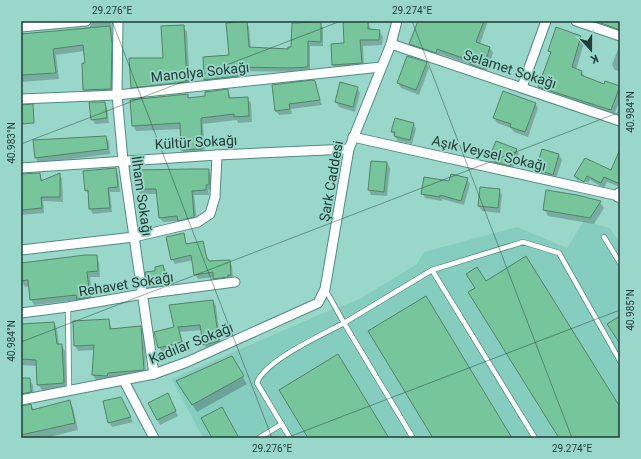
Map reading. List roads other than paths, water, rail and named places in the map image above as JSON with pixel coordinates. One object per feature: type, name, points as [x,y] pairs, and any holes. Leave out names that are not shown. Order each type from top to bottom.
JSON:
[{"type":"street","points":[[21,27],[86,21]]},
{"type":"street","name":"İlham Sokağı","points":[[118,21],[117,95],[123,160],[154,374]]},
{"type":"street","name":"Şark Caddesi","points":[[318,302],[325,289],[348,149],[391,44],[397,21]]},
{"type":"street","points":[[522,87],[546,21]]},
{"type":"street","points":[[576,21],[620,36]]},
{"type":"street","name":"Selamet Sokağı","points":[[391,44],[620,120]]},
{"type":"street","name":"Manolya Sokağı","points":[[21,99],[117,95],[381,67]]},
{"type":"street","name":"Aşık Veysel Sokağı","points":[[353,137],[619,195]]},
{"type":"street","name":"Kültür Sokağı","points":[[21,168],[123,160],[348,149]]},
{"type":"street","points":[[21,250],[134,237],[198,222],[210,214],[215,197],[217,155]]},
{"type":"street","name":"Rehavet Sokağı","points":[[21,313],[68,308],[143,294],[235,282]]},
{"type":"street","name":"Kadılar Sokağı","points":[[21,400],[154,374],[187,362],[318,302]]},
{"type":"street","points":[[124,381],[154,438]]},
{"type":"lane","points":[[604,237],[620,263]]},
{"type":"lane","points":[[290,438],[257,383],[260,376],[268,367],[432,270],[523,242],[560,253],[620,361]]},
{"type":"lane","points":[[432,270],[535,438]]},
{"type":"lane","points":[[325,289],[413,438]]},
{"type":"lane","points":[[68,308],[69,390]]},
{"type":"lane","points":[[259,438],[282,424]]}]
